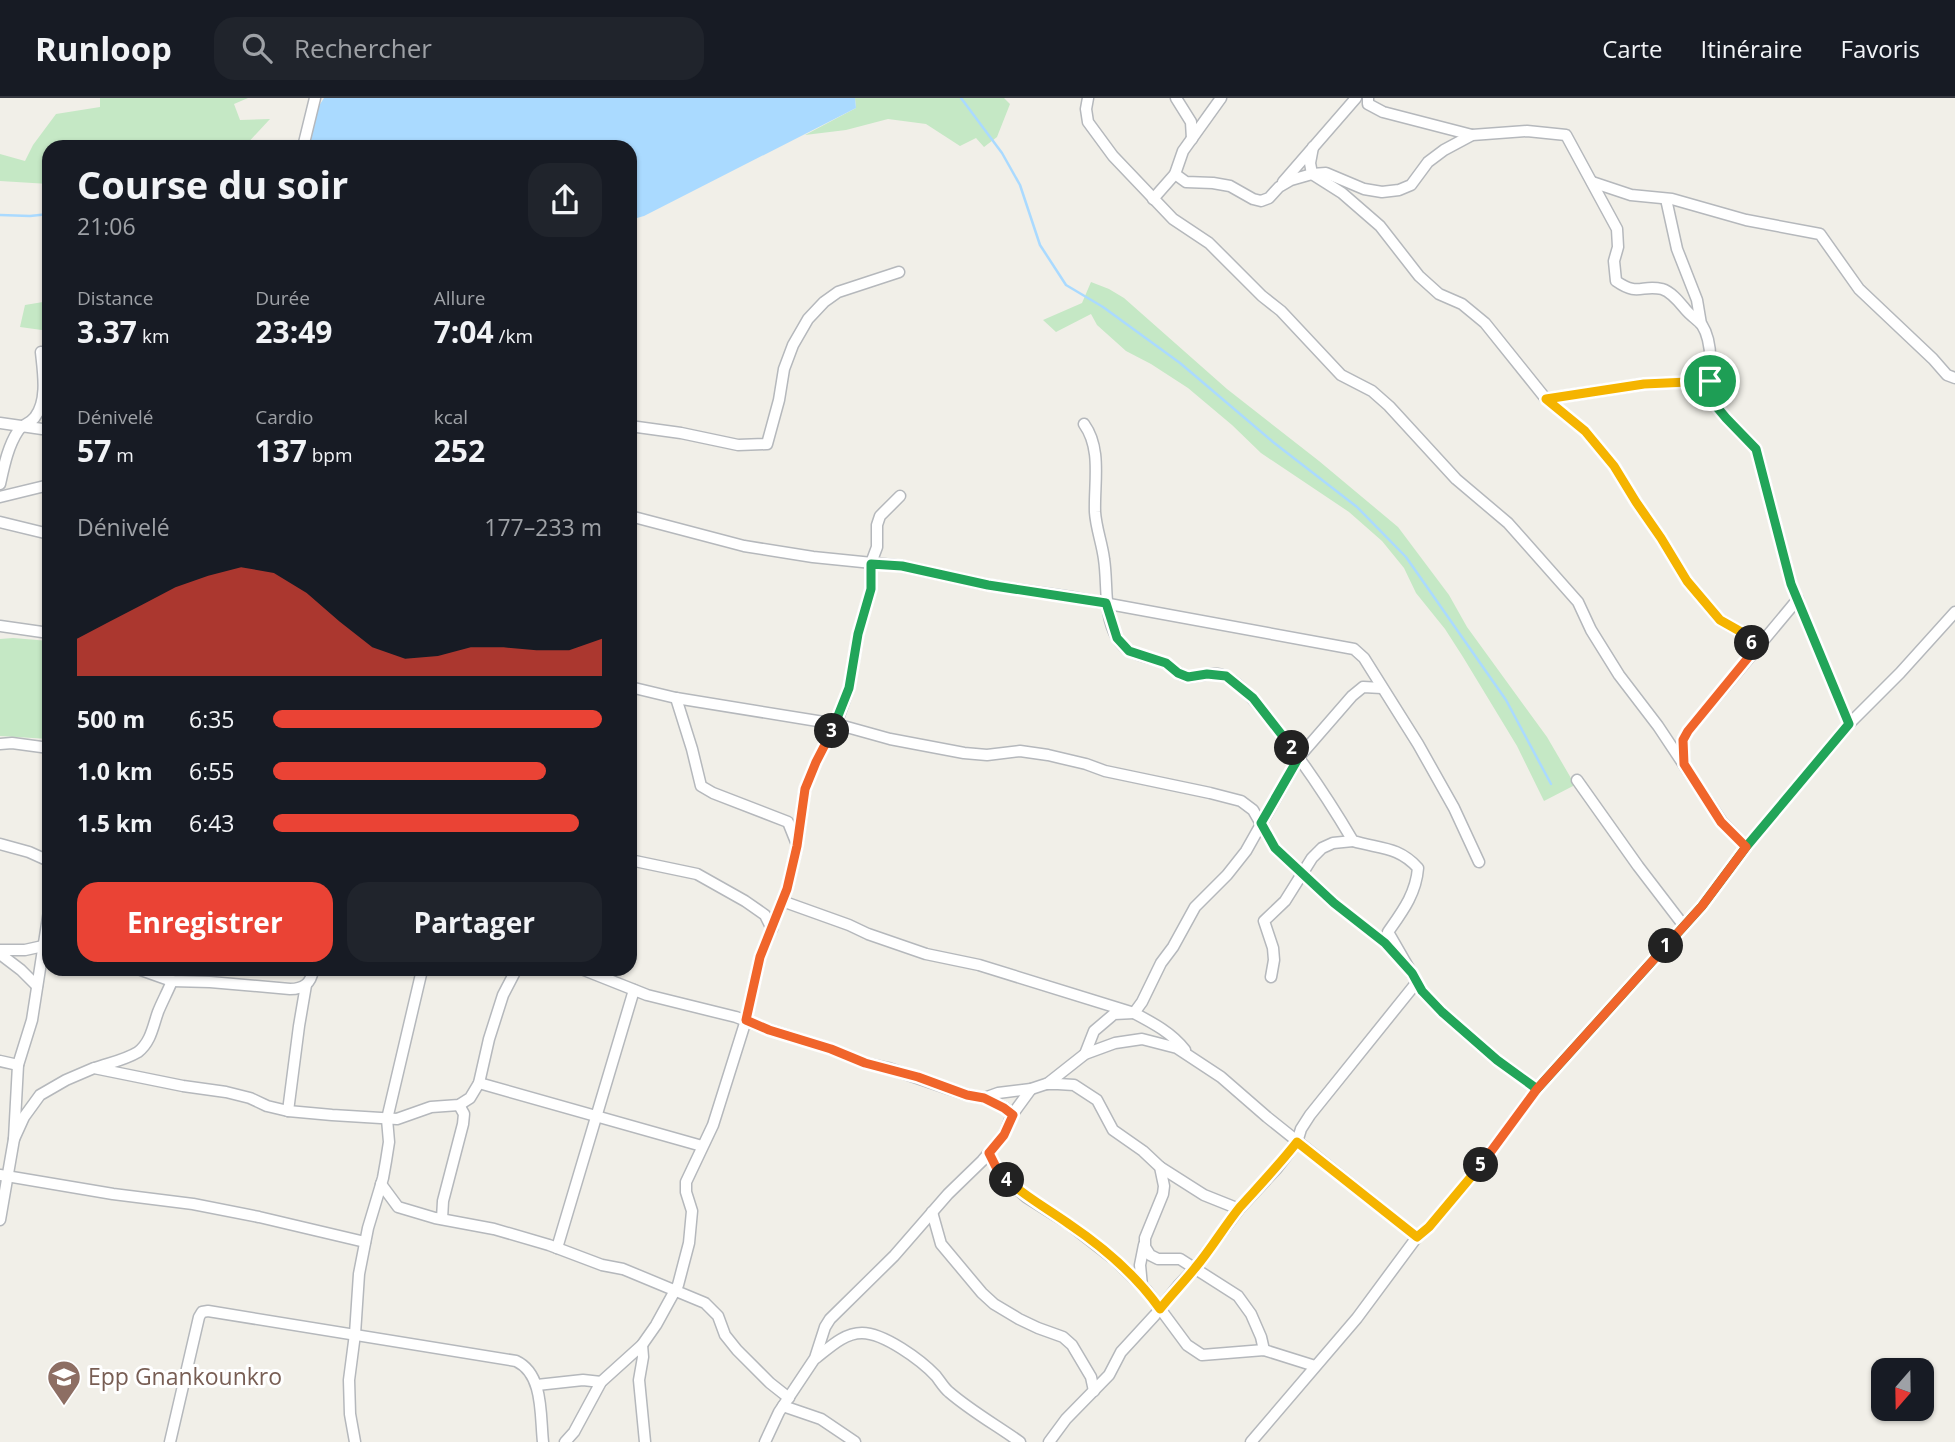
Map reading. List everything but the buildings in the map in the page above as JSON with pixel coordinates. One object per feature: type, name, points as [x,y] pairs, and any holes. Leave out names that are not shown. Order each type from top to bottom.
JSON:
[{"type":"street","points":[[305,140],[315,98]]},
{"type":"street","points":[[1088,98],[1088,122],[1113,156],[1153,199],[1173,219],[1209,243],[1262,296],[1281,311],[1342,375],[1372,391],[1389,406],[1456,480],[1508,523],[1578,602],[1591,630],[1619,675],[1684,764],[1721,822],[1746,847]]},
{"type":"street","points":[[1176,98],[1191,122],[1192,139]]},
{"type":"street","points":[[1153,199],[1175,174],[1183,152],[1221,98]]},
{"type":"street","points":[[1175,174],[1186,182],[1230,186],[1261,201],[1269,198],[1356,98]]},
{"type":"street","points":[[1368,98],[1368,104],[1383,112],[1472,135],[1527,131],[1566,135],[1617,229],[1618,247],[1614,261],[1616,281],[1634,290],[1664,289],[1701,324]]},
{"type":"street","points":[[1279,187],[1311,174],[1326,173],[1364,190],[1399,190],[1411,185],[1428,162],[1472,135]]},
{"type":"street","points":[[1311,174],[1313,147]]},
{"type":"street","points":[[1311,174],[1342,194],[1380,226],[1419,275],[1439,294],[1462,304],[1485,323],[1546,399],[1585,431],[1614,466],[1687,581],[1720,620],[1743,633],[1756,648]]},
{"type":"street","points":[[1592,182],[1631,195],[1666,199],[1746,220],[1820,234],[1859,289],[1947,375],[1955,378]]},
{"type":"street","points":[[1666,199],[1677,249],[1697,300],[1701,324],[1706,335],[1710,357],[1710,381],[1706,394],[1756,449],[1791,584],[1849,724]]},
{"type":"street","points":[[637,429],[693,435],[738,445],[766,444],[779,400],[784,369],[807,319],[838,292],[899,272]]},
{"type":"street","points":[[41,352],[42,364]]},
{"type":"street","points":[[1546,399],[1644,384],[1710,381]]},
{"type":"street","points":[[0,484],[13,439],[20,426],[33,419],[42,396]]},
{"type":"street","points":[[0,423],[42,429]]},
{"type":"street","points":[[1084,424],[1090,432],[1094,446],[1095,512],[1104,559],[1106,603],[1117,638],[1129,651],[1166,663],[1188,677],[1207,674],[1226,676],[1253,698],[1327,797],[1353,841]]},
{"type":"street","points":[[0,497],[42,487]]},
{"type":"street","points":[[565,1442],[574,1432],[601,1382],[642,1345],[656,1325],[683,1270],[692,1223],[686,1182],[713,1125],[746,1020],[760,957],[782,901],[797,846],[805,789],[836,724],[849,688],[858,634],[871,589],[871,564],[877,547],[877,525],[880,516],[900,496]]},
{"type":"street","points":[[637,518],[744,546],[902,566],[988,585],[1106,603],[1354,649],[1364,658],[1418,744],[1479,862]]},
{"type":"street","points":[[0,522],[42,532]]},
{"type":"street","points":[[1684,764],[1683,740],[1688,731],[1798,598]]},
{"type":"street","points":[[1251,1442],[1357,1318],[1417,1237],[1429,1227],[1477,1170],[1537,1089],[1702,906],[1746,847],[1849,724],[1955,612]]},
{"type":"street","points":[[0,626],[42,633]]},
{"type":"street","points":[[1134,1013],[1195,907],[1227,875],[1246,851],[1299,757],[1352,696],[1363,687],[1382,688]]},
{"type":"street","points":[[637,689],[676,698],[836,724],[890,739],[964,753],[987,755],[1020,751],[1048,755],[1241,802],[1253,810],[1275,848],[1334,903],[1385,943],[1415,978]]},
{"type":"street","points":[[676,698],[701,786],[788,822],[797,846]]},
{"type":"street","points":[[0,744],[42,747]]},
{"type":"street","points":[[1577,780],[1684,926]]},
{"type":"street","points":[[1271,977],[1273,948],[1264,921],[1285,901],[1312,858],[1333,843],[1353,841],[1395,850],[1409,858],[1418,868],[1417,882],[1411,899],[1388,932],[1422,991],[1497,1060],[1537,1089]]},
{"type":"street","points":[[0,844],[42,858]]},
{"type":"street","points":[[637,861],[697,874],[765,915],[772,929]]},
{"type":"street","points":[[782,901],[926,954],[979,965],[1134,1013],[1155,1023],[1178,1040],[1189,1056]]},
{"type":"street","points":[[0,952],[42,948]]},
{"type":"street","points":[[0,952],[37,986]]},
{"type":"street","points":[[14,1139],[18,1065],[32,1020],[42,964]]},
{"type":"street","points":[[158,976],[172,981],[290,989],[299,989],[306,985],[312,976]]},
{"type":"street","points":[[355,1442],[350,1414],[349,1380],[359,1274],[389,1142],[387,1119],[421,976]]},
{"type":"street","points":[[94,1068],[226,1092],[288,1111],[397,1119],[431,1107],[459,1105],[470,1098],[478,1083],[503,995],[513,976]]},
{"type":"street","points":[[599,976],[647,995],[746,1020],[865,1063],[984,1098],[1013,1115]]},
{"type":"street","points":[[1049,1442],[1066,1419],[1109,1375],[1121,1352],[1195,1268],[1239,1209],[1277,1168],[1297,1142],[1310,1115],[1415,978]]},
{"type":"street","points":[[0,1220],[4,1176],[14,1139],[24,1117],[40,1095],[66,1080],[139,1051],[153,1030],[172,981]]},
{"type":"street","points":[[288,1111],[306,985]]},
{"type":"street","points":[[557,1248],[634,990]]},
{"type":"street","points":[[1085,1054],[1094,1031],[1114,1014],[1134,1013]]},
{"type":"street","points":[[984,1098],[1046,1084],[1085,1054],[1115,1043],[1142,1039],[1177,1048],[1222,1077],[1267,1118],[1417,1237]]},
{"type":"street","points":[[0,1061],[18,1065]]},
{"type":"street","points":[[478,1083],[702,1146]]},
{"type":"street","points":[[1046,1084],[1074,1085],[1097,1100],[1113,1130],[1160,1167],[1204,1195],[1239,1209]]},
{"type":"street","points":[[765,1442],[786,1402],[815,1358],[830,1319],[879,1271],[989,1153],[1004,1135],[1013,1115],[1031,1089]]},
{"type":"street","points":[[442,1219],[443,1201],[463,1124],[464,1114],[459,1105]]},
{"type":"street","points":[[989,1153],[999,1173],[1026,1196],[1069,1224],[1114,1259],[1142,1286],[1187,1345],[1202,1355],[1264,1350],[1315,1366]]},
{"type":"street","points":[[1142,1286],[1140,1265],[1145,1241],[1163,1194],[1160,1167]]},
{"type":"street","points":[[4,1176],[193,1204],[365,1242]]},
{"type":"street","points":[[381,1184],[398,1207],[494,1229],[557,1248],[602,1265],[623,1269],[705,1303],[718,1316],[725,1335],[737,1350],[786,1402],[821,1419],[855,1442]]},
{"type":"street","points":[[932,1212],[941,1244],[982,1293],[994,1304],[1019,1319],[1063,1337],[1072,1345],[1091,1377],[1094,1391]]},
{"type":"street","points":[[1145,1241],[1150,1255],[1158,1259],[1180,1259],[1238,1296],[1251,1314],[1264,1350]]},
{"type":"street","points":[[170,1442],[199,1317],[202,1312],[216,1311],[524,1364],[537,1385],[543,1442]]},
{"type":"street","points":[[815,1358],[846,1336],[862,1333],[877,1336],[900,1348],[934,1374],[947,1391],[1020,1442]]},
{"type":"street","points":[[642,1345],[639,1380],[645,1442]]},
{"type":"street","points":[[537,1385],[583,1380],[601,1382]]},
{"type":"green space","points":[[100,98],[248,98],[234,104],[240,120],[270,119],[250,140],[42,140],[42,184],[0,181],[0,154],[25,161],[33,145],[56,114],[100,107]]},
{"type":"green space","points":[[855,98],[1004,98],[1010,104],[997,137],[984,147],[976,138],[960,146],[926,124],[888,119],[846,130],[805,135],[856,108]]},
{"type":"green space","points":[[1091,282],[1124,298],[1227,389],[1398,527],[1449,595],[1467,627],[1547,737],[1575,785],[1544,801],[1517,746],[1445,629],[1416,593],[1404,568],[1382,541],[1349,512],[1261,453],[1188,388],[1126,351],[1097,325],[1091,314],[1056,332],[1043,320],[1082,303]]},
{"type":"green space","points":[[42,302],[42,330],[20,327],[25,305]]},
{"type":"green space","points":[[0,639],[42,640],[42,739],[0,736]]},
{"type":"water","points":[[324,98],[855,98],[856,108],[637,218],[637,140],[310,140],[317,109]]},
{"type":"waterway","points":[[961,98],[1002,153],[1020,185],[1040,245],[1066,285],[1103,307],[1180,363],[1273,442],[1357,507],[1406,557],[1506,700],[1551,784]]},
{"type":"waterway","points":[[0,215],[42,215]]},
{"type":"place","name":"Epp Gnankounkro","points":[[64,1407]]},
{"type":"route","points":[[1710,381],[1644,384],[1546,399],[1585,431],[1614,466],[1687,581],[1720,620],[1743,633],[1756,648],[1683,740],[1684,764],[1721,822],[1746,847],[1702,906],[1564,1061],[1537,1089],[1477,1170],[1429,1227],[1417,1237],[1297,1142],[1239,1209],[1160,1309],[1147,1291],[1114,1259],[1069,1224],[1026,1196],[999,1173],[989,1153],[1004,1135],[1013,1115],[1004,1108],[984,1098],[865,1063],[746,1020],[760,957],[787,889],[797,846],[805,789],[836,724],[849,688],[858,634],[871,589],[871,564],[902,566],[988,585],[1106,603],[1117,638],[1129,651],[1166,663],[1188,677],[1207,674],[1226,676],[1253,698],[1299,757],[1261,823],[1275,848],[1334,903],[1385,943],[1442,1012],[1497,1060],[1537,1089],[1702,906],[1746,847],[1849,724],[1791,584],[1756,449],[1706,394],[1710,381]]}]
